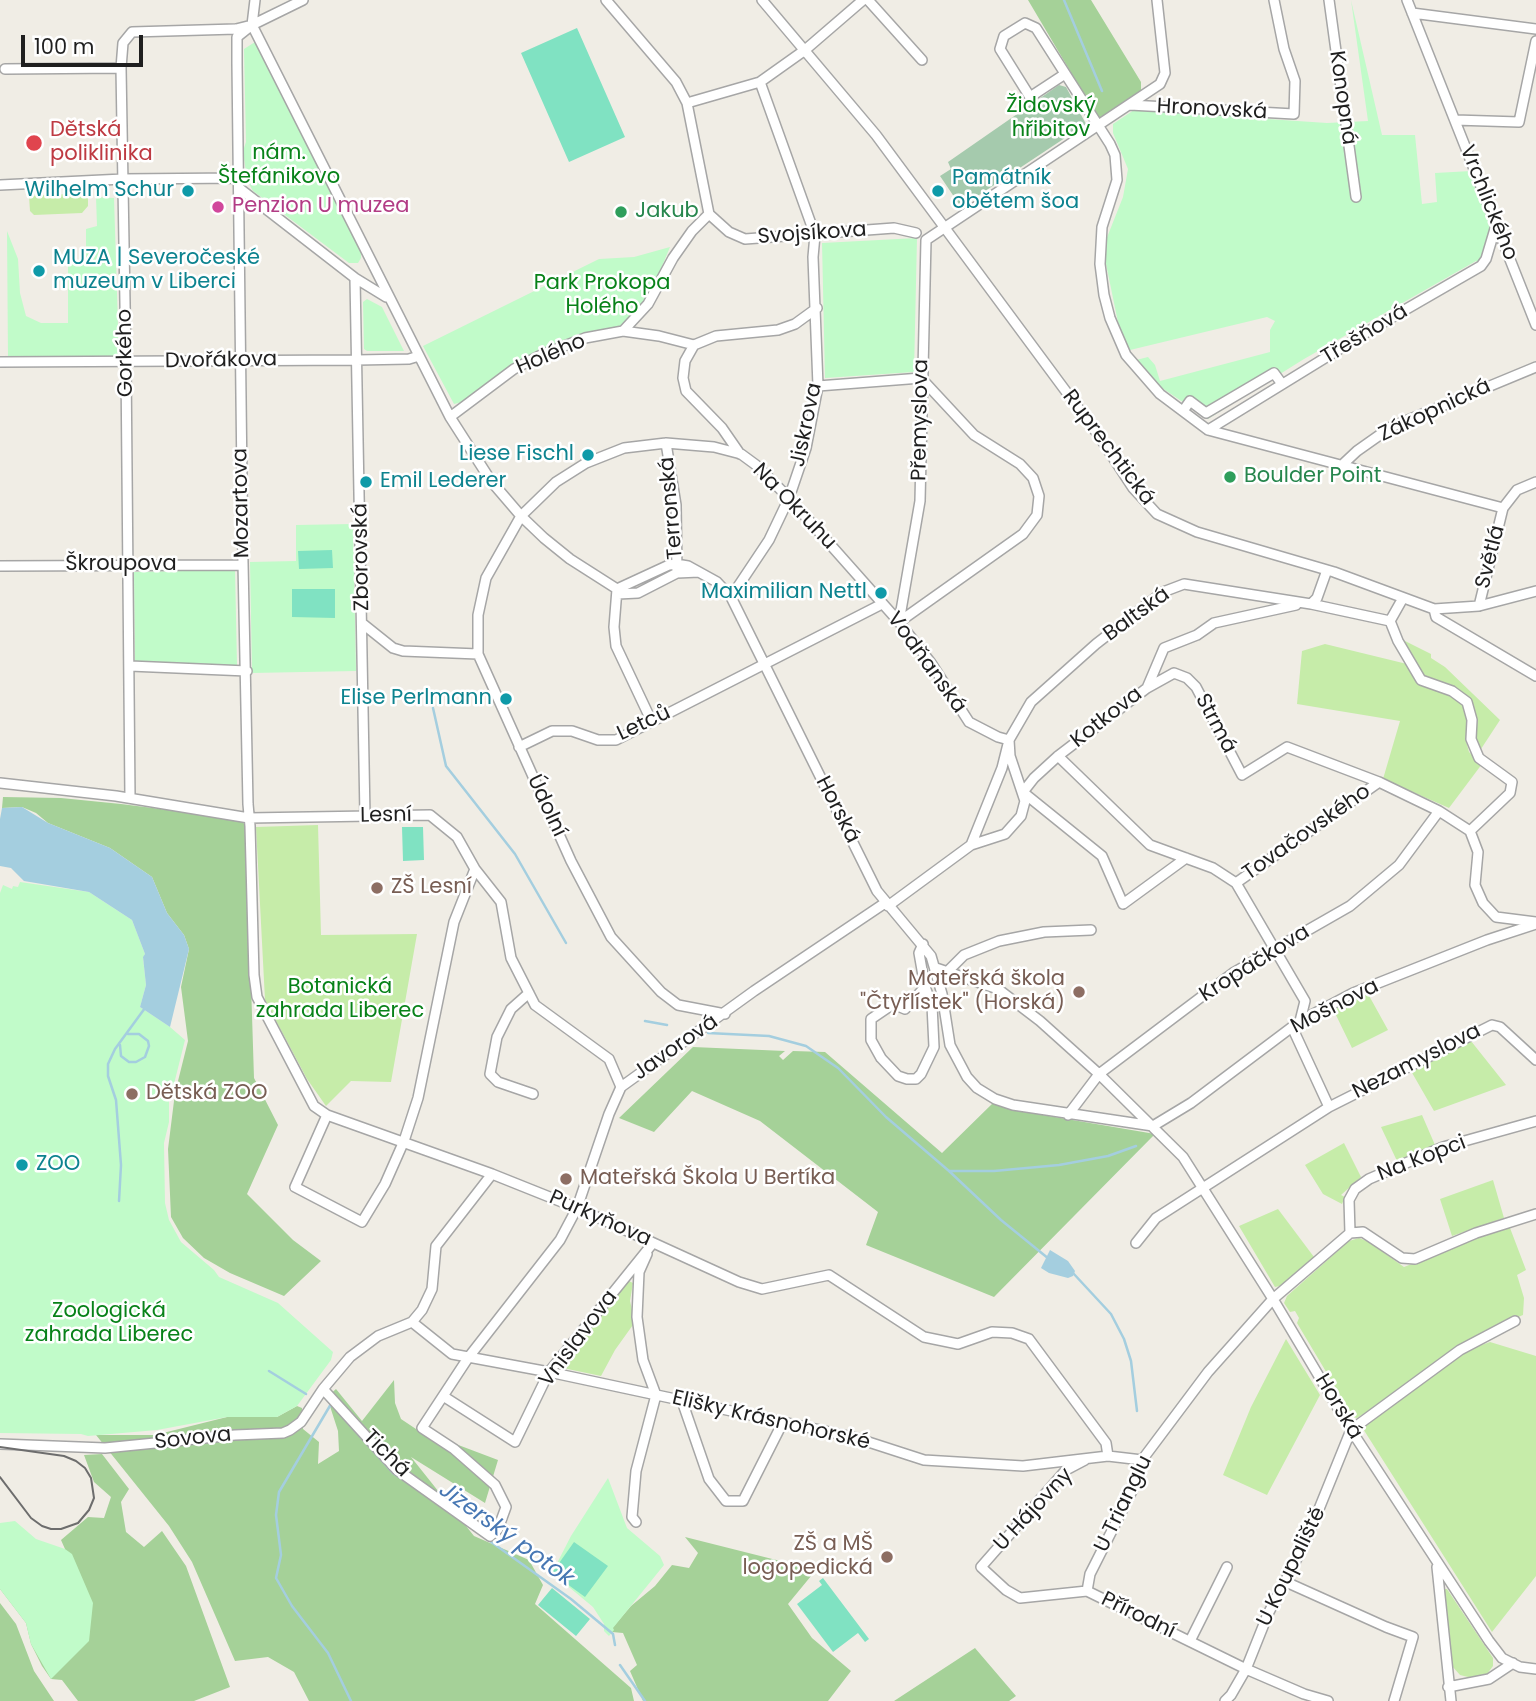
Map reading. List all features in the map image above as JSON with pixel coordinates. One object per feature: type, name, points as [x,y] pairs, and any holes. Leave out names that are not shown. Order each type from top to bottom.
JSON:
[{"type":"street","points":[[255,0],[252,25],[450,417],[491,481],[521,516],[570,559],[617,591]]},
{"type":"street","name":"Gorkého","points":[[130,798],[121,68],[123,43],[132,32],[236,29],[252,25],[303,0]]},
{"type":"street","points":[[606,0],[676,82],[687,103],[709,214],[692,231],[673,258],[648,304],[623,331]]},
{"type":"street","name":"Ruprechtická","points":[[762,0],[876,135],[1099,436],[1133,488],[1157,514],[1197,532],[1327,570],[1434,609],[1436,617],[1536,676]]},
{"type":"street","points":[[687,103],[760,82],[805,50],[866,0],[922,60]]},
{"type":"street","points":[[944,227],[1160,84],[1164,76],[1157,0]]},
{"type":"street","name":"Hronovská","points":[[1130,105],[1294,114],[1295,81],[1284,49],[1274,0]]},
{"type":"street","name":"Konopná","points":[[1329,0],[1356,197]]},
{"type":"street","name":"Vrchlického","points":[[1407,0],[1536,325]]},
{"type":"street","points":[[1412,13],[1536,29]]},
{"type":"street","points":[[1065,74],[1030,97],[1000,49],[1004,36],[1025,23],[1036,28],[1065,74],[1097,125],[1115,155],[1117,180],[1102,227],[1100,264],[1104,295],[1110,318],[1126,355],[1160,394],[1208,430],[1503,508]]},
{"type":"street","points":[[238,183],[237,37],[252,25]]},
{"type":"street","name":"Vrchlického","points":[[1455,120],[1519,122],[1536,41]]},
{"type":"street","points":[[5,69],[121,68]]},
{"type":"street","points":[[760,82],[815,235]]},
{"type":"street","points":[[0,185],[123,179],[238,183],[355,278],[389,299]]},
{"type":"street","name":"Mozartova","points":[[238,183],[249,818]]},
{"type":"street","name":"Svojsíkova","points":[[709,214],[729,232],[745,239],[894,228],[916,233]]},
{"type":"street","name":"Třešňová","points":[[1208,430],[1481,266],[1486,260],[1497,222]]},
{"type":"street","name":"Přemyslova","points":[[900,622],[920,501],[926,240],[944,227]]},
{"type":"street","name":"Jiskrova","points":[[731,597],[769,540],[789,498],[806,448],[818,386],[813,257],[815,235]]},
{"type":"street","points":[[355,278],[357,360],[409,359],[419,356]]},
{"type":"street","points":[[741,454],[722,428],[686,391],[683,378],[685,360],[694,345],[716,336],[779,330],[795,324],[817,308]]},
{"type":"street","name":"Holého","points":[[450,417],[514,369],[543,354],[585,338],[623,331],[694,345]]},
{"type":"street","name":"Dvořákova","points":[[0,362],[357,360]]},
{"type":"street","name":"Zborovská","points":[[357,360],[365,816]]},
{"type":"street","name":"Zákopnická","points":[[1341,466],[1391,427],[1536,367]]},
{"type":"street","points":[[1183,411],[1190,401],[1206,413],[1274,373],[1282,384]]},
{"type":"street","points":[[818,386],[921,378],[974,435],[1020,464],[1033,478],[1039,496],[1037,515],[1023,534],[900,622]]},
{"type":"street","name":"Na Okruhu","points":[[478,654],[478,615],[486,578],[521,516],[556,482],[586,463],[624,448],[666,443],[714,447],[741,454],[789,498],[882,604]]},
{"type":"street","name":"Terronská","points":[[666,443],[676,505],[677,568]]},
{"type":"street","name":"Světlá","points":[[1479,606],[1503,508],[1517,490],[1536,482]]},
{"type":"street","name":"Škroupova","points":[[0,566],[243,565]]},
{"type":"street","points":[[617,591],[669,565],[701,572],[718,582],[731,597],[764,666]]},
{"type":"street","points":[[1306,604],[1317,598],[1327,570]]},
{"type":"street","name":"Baltská","points":[[971,845],[995,787],[1009,740],[1026,710],[1038,695],[1096,644],[1163,592],[1184,584],[1390,621]]},
{"type":"street","points":[[617,591],[614,628],[616,646],[651,720]]},
{"type":"street","points":[[1434,609],[1479,606],[1536,591]]},
{"type":"street","points":[[1403,598],[1390,621],[1398,641],[1421,680],[1452,691],[1467,702],[1472,720],[1471,739],[1479,758],[1512,782],[1510,793],[1470,831]]},
{"type":"street","name":"Vodňanská","points":[[882,604],[900,622],[931,663],[969,722],[1009,740]]},
{"type":"street","name":"Letců","points":[[519,747],[552,731],[572,731],[598,740],[616,740],[882,604]]},
{"type":"street","name":"Kotkova","points":[[971,845],[1005,834],[1021,816],[1025,801],[1023,792],[1034,778],[1058,756],[1147,688],[1164,648],[1197,635],[1214,623],[1306,604]]},
{"type":"street","points":[[363,624],[393,648],[403,652],[478,654]]},
{"type":"street","name":"Údolní","points":[[478,654],[571,861],[611,937],[661,992],[678,1005],[725,1014]]},
{"type":"street","points":[[130,666],[247,671]]},
{"type":"street","name":"Horská","points":[[764,666],[887,905],[923,944],[936,968],[950,1045],[967,1077],[995,1099],[1013,1105],[1153,1126]]},
{"type":"street","name":"Strmá","points":[[1147,688],[1174,673],[1187,678],[1196,687],[1242,775],[1287,747],[1379,782]]},
{"type":"street","points":[[1009,740],[1010,755],[1023,792],[1102,856],[1123,904],[1186,858]]},
{"type":"street","points":[[1058,756],[1150,845],[1213,868],[1236,883],[1305,1001],[1296,1024]]},
{"type":"street","points":[[1379,782],[1439,811],[1470,831],[1478,852],[1475,885],[1483,903],[1496,917],[1499,936]]},
{"type":"street","name":"Tovačovského","points":[[1236,883],[1379,782]]},
{"type":"street","name":"Lesní","points":[[0,783],[130,798],[249,818],[430,815],[457,837],[475,869],[501,902],[511,958],[535,1005],[609,1059],[621,1087]]},
{"type":"street","name":"Kropáčkova","points":[[1068,1115],[1099,1074],[1233,973],[1350,906],[1399,865],[1439,811]]},
{"type":"street","points":[[249,818],[257,997],[314,1106],[327,1115],[295,1187],[362,1222],[404,1141],[418,1098],[454,922],[475,869]]},
{"type":"street","points":[[887,905],[971,845]]},
{"type":"street","name":"Javorová","points":[[490,1536],[498,1529],[506,1507],[495,1485],[454,1449],[422,1428],[468,1358],[560,1240],[577,1208],[621,1087],[792,965],[887,905]]},
{"type":"street","points":[[1496,917],[1536,923]]},
{"type":"street","name":"Mošnova","points":[[1153,1126],[1191,1103],[1296,1024],[1353,993],[1536,923]]},
{"type":"street","points":[[947,972],[964,955],[999,941],[1044,932],[1091,930]]},
{"type":"street","points":[[923,944],[919,953],[925,987],[932,1005],[934,1047],[921,1074],[916,1079],[907,1079],[898,1076],[881,1058],[872,1040],[871,1019],[893,1004],[905,1009],[925,987]]},
{"type":"street","name":"Horská","points":[[936,968],[998,989],[1040,1020],[1183,1157],[1273,1299],[1351,1430],[1489,1641],[1502,1658],[1520,1668],[1536,1669]]},
{"type":"street","points":[[529,993],[511,1009],[496,1037],[490,1074],[498,1082],[533,1094]]},
{"type":"street","name":"Nezamyslova","points":[[1296,1024],[1329,1107]]},
{"type":"street","name":"Nezamyslova","points":[[1136,1242],[1156,1218],[1329,1107],[1492,1025],[1500,1027],[1536,1060]]},
{"type":"street","name":"Purkyňova","points":[[327,1115],[404,1141],[577,1208],[738,1282],[762,1289],[829,1275],[924,1337],[958,1344],[992,1332],[1012,1333],[1029,1339],[1106,1443],[1108,1456]]},
{"type":"street","name":"Na Kopci","points":[[1350,1233],[1349,1200],[1355,1189],[1369,1179],[1443,1147],[1536,1121]]},
{"type":"street","points":[[412,1322],[422,1310],[432,1289],[436,1245],[492,1174]]},
{"type":"street","points":[[1273,1299],[1350,1233],[1363,1233],[1402,1258],[1415,1259],[1476,1233],[1536,1214]]},
{"type":"street","points":[[636,1522],[632,1517],[636,1471],[656,1395],[643,1360],[637,1317],[639,1272],[653,1243]]},
{"type":"street","name":"Vnislavova","points":[[443,1396],[515,1442],[549,1372],[653,1243]]},
{"type":"street","name":"U Trianglu","points":[[1087,1591],[1090,1574],[1138,1479],[1142,1461],[1208,1372],[1273,1299]]},
{"type":"street","points":[[1351,1430],[1460,1350],[1515,1321]]},
{"type":"street","name":"Sovova","points":[[0,1444],[105,1448],[283,1433],[301,1422],[323,1388],[350,1357],[378,1336],[412,1322]]},
{"type":"street","name":"Elišky Krásnohorské","points":[[412,1322],[452,1354],[853,1437],[924,1460],[1023,1466],[1108,1456],[1142,1461]]},
{"type":"street","name":"Tichá","points":[[323,1388],[396,1469],[490,1536]]},
{"type":"street","points":[[682,1401],[709,1479],[726,1501],[743,1501],[783,1422]]},
{"type":"street","name":"U Koupaliště","points":[[1225,1701],[1246,1669],[1268,1614],[1286,1582],[1328,1490],[1351,1430]]},
{"type":"street","name":"U Hájovny","points":[[1087,1591],[1020,1598],[1006,1590],[981,1567],[1066,1471],[1090,1458]]},
{"type":"street","points":[[1436,1563],[1451,1701]]},
{"type":"street","name":"Přírodní","points":[[1190,1641],[1227,1567]]},
{"type":"street","points":[[1286,1582],[1386,1628],[1413,1637],[1394,1701]]},
{"type":"street","name":"Přírodní","points":[[1087,1591],[1246,1669],[1304,1694],[1328,1701]]},
{"type":"street","points":[[1448,1687],[1489,1679],[1513,1663]]},
{"type":"green space","points":[[1028,0],[1091,0],[1141,82],[1141,92],[1099,120]]},
{"type":"green space","points":[[1351,0],[1382,135],[1415,135],[1422,204],[1437,202],[1435,173],[1471,171],[1491,222],[1484,249],[1478,264],[1476,261],[1304,359],[1208,419],[1162,388],[1136,360],[1148,357],[1155,365],[1160,381],[1270,352],[1270,330],[1275,321],[1267,317],[1130,350],[1119,327],[1106,264],[1106,240],[1123,197],[1128,169],[1113,133],[1113,124],[1134,110],[1327,123],[1368,121]]},
{"type":"green space","points":[[577,28],[625,137],[569,162],[521,53]]},
{"type":"green space","name":"nám. Štefánikovo","points":[[255,42],[361,251],[358,263],[349,263],[253,191],[247,180],[243,151],[246,142],[244,49]]},
{"type":"green space","name":"Židovský hřibitov","points":[[1059,85],[1066,87],[1086,124],[961,207],[940,176],[951,169],[948,162]]},
{"type":"green space","points":[[88,193],[88,206],[82,213],[34,215],[30,211],[29,196]]},
{"type":"green space","points":[[96,197],[114,198],[119,357],[8,360],[7,231],[18,259],[20,293],[26,316],[41,323],[68,323],[68,263],[86,262],[86,229],[97,226]]},
{"type":"green space","points":[[917,238],[914,372],[825,378],[822,243]]},
{"type":"green space","name":"Park Prokopa Holého","points":[[670,247],[648,300],[633,313],[624,326],[570,338],[520,362],[462,402],[454,404],[423,346],[599,259],[634,257]]},
{"type":"green space","points":[[367,299],[382,307],[404,351],[364,349],[363,302]]},
{"type":"green space","points":[[353,524],[356,671],[252,673],[250,562],[296,561],[296,525]]},
{"type":"green space","points":[[332,550],[333,568],[299,569],[298,551]]},
{"type":"green space","points":[[235,570],[237,665],[135,665],[134,572]]},
{"type":"green space","points":[[292,589],[335,589],[335,618],[292,617]]},
{"type":"green space","points":[[1399,638],[1431,654],[1431,658],[1445,667],[1500,720],[1479,752],[1475,744],[1468,703],[1419,674]]},
{"type":"green space","points":[[1325,644],[1407,664],[1416,678],[1430,688],[1446,692],[1461,703],[1468,716],[1466,741],[1469,752],[1482,764],[1449,808],[1383,779],[1400,721],[1297,704],[1302,651]]},
{"type":"green space","points":[[3,797],[61,798],[121,804],[240,819],[246,826],[254,1078],[278,1125],[247,1194],[293,1240],[321,1261],[284,1296],[230,1273],[204,1258],[183,1238],[171,1217],[168,1149],[175,1093],[188,1041],[181,987],[189,949],[184,935],[167,913],[152,877],[110,848],[48,823],[36,813],[22,807],[2,808]]},
{"type":"green space","name":"Botanická zahrada Liberec","points":[[318,825],[321,935],[417,934],[391,1082],[351,1081],[326,1106],[307,1079],[265,1000],[256,827]]},
{"type":"green space","points":[[402,827],[423,827],[424,860],[403,861]]},
{"type":"green space","name":"Zoologická zahrada Liberec","points":[[20,882],[89,892],[132,920],[145,954],[143,958],[146,985],[140,1007],[185,1040],[172,1092],[169,1092],[169,1122],[164,1143],[165,1203],[169,1220],[181,1242],[219,1277],[278,1303],[333,1352],[331,1360],[297,1406],[277,1417],[227,1417],[157,1430],[88,1436],[0,1433],[0,893],[3,885],[12,889],[13,886],[18,887]]},
{"type":"green space","points":[[1367,992],[1388,1030],[1352,1048],[1333,1009]]},
{"type":"green space","points":[[1471,1041],[1506,1085],[1434,1111],[1411,1071]]},
{"type":"green space","points":[[693,1047],[785,1051],[779,1056],[783,1060],[793,1051],[825,1052],[942,1153],[993,1103],[1043,1115],[1155,1134],[994,1297],[866,1245],[878,1212],[760,1121],[692,1091],[654,1132],[619,1118]]},
{"type":"green space","points":[[1422,1115],[1435,1145],[1397,1161],[1381,1127]]},
{"type":"green space","points":[[1344,1143],[1361,1177],[1341,1195],[1345,1197],[1342,1204],[1323,1194],[1305,1165]]},
{"type":"green space","points":[[1493,1180],[1504,1218],[1452,1236],[1440,1199]]},
{"type":"green space","points":[[1278,1209],[1314,1257],[1280,1286],[1275,1287],[1239,1226]]},
{"type":"green space","points":[[1506,1227],[1510,1228],[1526,1270],[1517,1275],[1524,1298],[1523,1315],[1503,1323],[1357,1418],[1353,1417],[1297,1323],[1299,1318],[1295,1311],[1290,1312],[1284,1303],[1287,1296],[1349,1241],[1359,1238],[1369,1242],[1404,1267]]},
{"type":"green space","points":[[627,1280],[633,1283],[630,1301],[635,1322],[601,1376],[558,1367]]},
{"type":"green space","points":[[1286,1339],[1320,1395],[1267,1495],[1223,1475],[1251,1407]]},
{"type":"green space","points":[[1490,1342],[1536,1356],[1536,1576],[1492,1632],[1360,1424],[1465,1351]]},
{"type":"green space","points":[[394,1380],[395,1403],[401,1419],[416,1429],[498,1460],[485,1503],[411,1457],[474,1536],[529,1560],[543,1585],[535,1604],[631,1688],[634,1701],[309,1701],[294,1672],[268,1657],[235,1661],[192,1562],[169,1526],[96,1435],[155,1435],[227,1417],[277,1417],[297,1406],[302,1408],[303,1429],[319,1442],[318,1464],[339,1451],[338,1431],[327,1397],[336,1389],[362,1421]]},
{"type":"green space","points":[[102,1454],[129,1489],[121,1502],[126,1532],[144,1547],[162,1531],[186,1566],[230,1687],[194,1701],[78,1701],[62,1680],[51,1679],[42,1666],[31,1644],[26,1623],[0,1589],[0,1581],[65,1549],[61,1540],[88,1517],[104,1518],[111,1497],[94,1482],[84,1455]]},
{"type":"green space","points":[[608,1478],[627,1528],[660,1556],[664,1565],[609,1636],[593,1607],[552,1573],[571,1536]]},
{"type":"green space","points":[[15,1521],[36,1539],[72,1554],[93,1603],[89,1641],[51,1679],[31,1644],[26,1623],[0,1589],[0,1523]]},
{"type":"green space","points":[[685,1537],[816,1570],[788,1604],[812,1638],[851,1671],[828,1701],[643,1701],[630,1671],[637,1665],[623,1633],[612,1632],[612,1628],[631,1606],[655,1586],[672,1565],[689,1568],[698,1553]]},
{"type":"green space","points":[[574,1542],[608,1566],[585,1597],[552,1573]]},
{"type":"green space","points":[[823,1578],[869,1639],[865,1642],[858,1633],[833,1652],[797,1604],[822,1585],[819,1581]]},
{"type":"green space","points":[[552,1588],[590,1619],[576,1636],[538,1605]]},
{"type":"green space","points":[[1444,1589],[1447,1589],[1493,1658],[1493,1666],[1487,1674],[1472,1678],[1460,1675],[1452,1666]]},
{"type":"green space","points":[[0,1603],[16,1624],[34,1671],[54,1701],[0,1701]]},
{"type":"green space","points":[[975,1648],[1016,1696],[1009,1701],[894,1701]]},
{"type":"water","points":[[22,807],[48,823],[110,848],[152,877],[167,913],[184,935],[189,949],[170,1027],[140,1007],[146,985],[145,954],[132,920],[89,892],[24,881],[11,868],[0,866],[2,808]]},
{"type":"water","points":[[1050,1250],[1068,1261],[1075,1271],[1073,1276],[1068,1278],[1041,1268]]},
{"type":"waterway","points":[[1064,0],[1102,91]]},
{"type":"waterway","points":[[433,708],[446,766],[515,854],[566,943]]},
{"type":"waterway","name":"Jizerský potok","points":[[119,1201],[121,1165],[116,1100],[108,1076],[108,1064],[115,1049],[145,1008]]},
{"type":"waterway","points":[[645,1021],[667,1025]]},
{"type":"waterway","points":[[708,1033],[769,1036],[806,1046],[838,1068],[886,1117],[1001,1220],[1049,1259]]},
{"type":"waterway","points":[[120,1045],[121,1056],[129,1062],[145,1057],[148,1041],[139,1034],[128,1034]]},
{"type":"waterway","points":[[950,1171],[994,1171],[1059,1165],[1108,1156],[1136,1146]]},
{"type":"waterway","points":[[1073,1273],[1111,1314],[1124,1339],[1131,1361],[1137,1411]]},
{"type":"waterway","name":"Jizerský potok","points":[[269,1371],[306,1394]]},
{"type":"waterway","points":[[351,1701],[328,1653],[292,1606],[276,1578],[281,1555],[276,1515],[279,1492],[331,1404],[393,1473],[420,1491]]},
{"type":"waterway","name":"Jizerský potok","points":[[431,1499],[571,1599],[613,1634],[615,1645]]},
{"type":"waterway","name":"Jizerský potok","points":[[620,1665],[645,1701]]},
{"type":"tram line","points":[[0,1447],[64,1456],[76,1461],[85,1468],[91,1478],[94,1498],[89,1510],[78,1523],[61,1529],[51,1529],[31,1518],[0,1477]]},
{"type":"place","name":"Dětská poliklinika","points":[[34,143]]},
{"type":"place","name":"Wilhelm Schur","points":[[188,191]]},
{"type":"place","name":"Památník obětem šoa","points":[[938,191]]},
{"type":"place","name":"Penzion U muzea","points":[[218,207]]},
{"type":"place","name":"Jakub","points":[[621,212]]},
{"type":"place","name":"MUZA | Severočeské muzeum v Liberci","points":[[39,271]]},
{"type":"place","name":"Liese Fischl","points":[[588,455]]},
{"type":"place","name":"Boulder Point","points":[[1230,477]]},
{"type":"place","name":"Emil Lederer","points":[[366,482]]},
{"type":"place","name":"Maximilian Nettl","points":[[881,593]]},
{"type":"place","name":"Elise Perlmann","points":[[506,699]]},
{"type":"place","name":"ZŠ Lesní","points":[[377,888]]},
{"type":"place","name":"Mateřská škola \"Čtyřlístek\" (Horská)","points":[[1079,992]]},
{"type":"place","name":"Dětská ZOO","points":[[132,1094]]},
{"type":"place","name":"ZOO","points":[[22,1165]]},
{"type":"place","name":"Mateřská Škola U Bertíka","points":[[566,1179]]},
{"type":"place","name":"ZŠ a MŠ logopedická","points":[[887,1557]]}]
